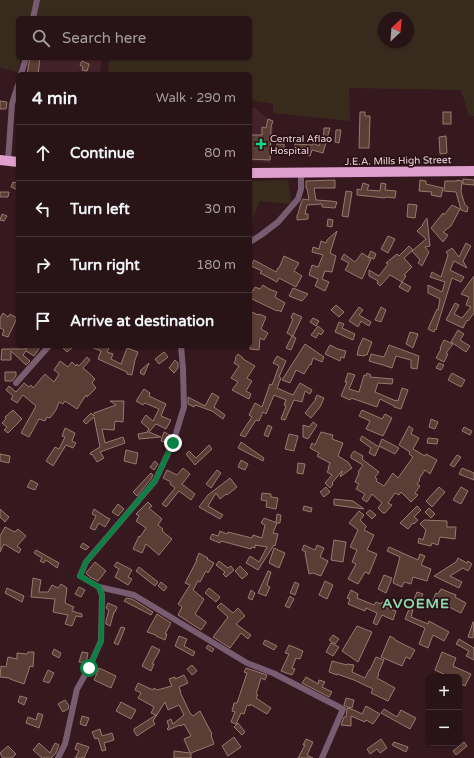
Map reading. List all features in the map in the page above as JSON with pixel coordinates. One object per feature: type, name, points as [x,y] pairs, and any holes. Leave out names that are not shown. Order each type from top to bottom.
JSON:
[{"type":"highway","name":"J.E.A. Mills High Street","points":[[252,173],[474,171]]},
{"type":"street","points":[[33,16],[37,0]]},
{"type":"street","points":[[22,72],[25,60]]},
{"type":"street","points":[[9,161],[12,104],[16,91]]},
{"type":"street","points":[[252,241],[278,222],[298,199],[301,189],[300,173]]},
{"type":"street","points":[[16,383],[47,348]]},
{"type":"street","points":[[181,348],[184,407],[173,443],[155,481],[86,562],[80,576],[99,587],[134,595],[246,663],[273,673],[343,709],[322,758]]},
{"type":"street","points":[[58,758],[65,744],[77,689],[89,668],[101,641],[102,595],[99,587]]},
{"type":"shaded area","points":[[0,0],[474,0],[474,116],[469,116],[461,90],[349,88],[350,121],[273,113],[273,104],[252,100],[252,72],[108,72],[109,60],[252,60],[252,16],[16,16],[16,60],[21,60],[18,72],[0,68]]},
{"type":"shaded area","points":[[28,60],[102,60],[100,72],[26,72]]},
{"type":"shaded area","name":"Central Aflao Hospital","points":[[252,107],[255,108],[267,118],[273,127],[271,163],[252,161]]},
{"type":"shaded area","points":[[288,180],[292,204],[260,201],[252,220],[252,181]]},
{"type":"building","points":[[30,60],[40,60],[38,72],[27,72]]},
{"type":"building","points":[[82,61],[89,64],[87,71],[82,70],[83,67],[80,65]]},
{"type":"building","points":[[0,101],[7,102],[6,109],[0,109]]},
{"type":"building","points":[[360,112],[365,112],[365,116],[370,116],[369,148],[359,148]]},
{"type":"building","points":[[443,112],[451,112],[451,124],[443,124]]},
{"type":"building","points":[[268,119],[273,121],[271,127],[270,160],[252,159],[252,135],[262,135],[262,127],[266,128]]},
{"type":"building","points":[[324,128],[330,128],[323,153],[312,150],[310,156],[304,153],[305,151],[294,149],[295,144],[313,145],[313,143],[319,146],[320,142],[323,143]]},
{"type":"building","points":[[336,130],[341,130],[339,143],[335,142]]},
{"type":"building","points":[[446,136],[447,153],[440,154],[439,137]]},
{"type":"building","points":[[277,144],[284,144],[284,152],[275,152]]},
{"type":"building","points":[[463,179],[474,180],[474,185],[463,184]]},
{"type":"building","points":[[335,180],[335,188],[314,188],[316,200],[337,202],[335,208],[322,207],[322,204],[307,205],[305,214],[308,214],[308,219],[297,220],[297,215],[303,199],[309,200],[306,181]]},
{"type":"building","points":[[420,180],[426,181],[426,184],[443,188],[441,197],[431,195],[432,192],[419,191]]},
{"type":"building","points":[[445,181],[462,181],[461,192],[465,205],[468,207],[467,212],[461,210],[456,192],[444,191]]},
{"type":"building","points":[[13,182],[16,183],[16,189],[11,187]]},
{"type":"building","points":[[363,183],[369,185],[367,190],[380,191],[381,183],[386,184],[385,190],[396,191],[395,198],[357,195],[357,189],[361,190]]},
{"type":"building","points":[[346,191],[352,192],[348,217],[342,216]]},
{"type":"building","points":[[0,192],[9,192],[8,197],[0,197]]},
{"type":"building","points":[[408,204],[417,205],[415,218],[407,217]]},
{"type":"building","points":[[452,205],[460,209],[451,226],[443,232],[448,235],[443,242],[431,228],[443,213],[444,215]]},
{"type":"building","points":[[2,214],[7,216],[4,221],[0,220]]},
{"type":"building","points":[[427,218],[430,246],[425,247],[429,252],[422,266],[418,263],[420,260],[412,251],[426,239],[417,231]]},
{"type":"building","points":[[328,219],[333,220],[332,227],[327,226]]},
{"type":"building","points":[[337,231],[330,253],[336,256],[332,272],[325,271],[322,279],[329,282],[325,291],[315,286],[318,279],[309,275],[312,265],[318,267],[323,255],[312,252],[313,247],[319,249],[321,241],[326,243],[327,240]]},
{"type":"building","points":[[388,236],[395,239],[388,253],[381,249]]},
{"type":"building","points":[[466,243],[471,246],[463,261],[467,268],[454,261],[450,270],[464,277],[461,282],[452,278],[436,330],[435,329],[434,332],[428,329],[437,309],[438,310],[440,299],[428,293],[428,285],[442,292],[445,282],[430,277],[432,272],[441,277],[448,255],[446,252],[452,248],[459,257]]},
{"type":"building","points":[[409,246],[413,250],[404,258],[412,267],[404,275],[406,276],[402,282],[390,275],[380,286],[377,283],[378,281],[369,276],[369,270],[379,276],[388,264],[386,263],[397,254],[399,256]]},
{"type":"building","points":[[371,251],[376,254],[374,259],[368,257]]},
{"type":"building","points":[[362,253],[371,259],[362,279],[345,270],[349,263],[341,259],[344,254],[355,262]]},
{"type":"building","points":[[284,256],[299,263],[294,271],[302,276],[296,287],[279,278],[277,282],[260,273],[262,271],[252,266],[252,264],[254,260],[276,272]]},
{"type":"building","points":[[474,276],[474,313],[468,321],[467,320],[463,328],[446,320],[455,303],[459,305],[454,314],[462,318],[471,307],[466,305],[469,297],[461,294]]},
{"type":"building","points":[[402,282],[411,287],[408,292],[399,287]]},
{"type":"building","points":[[263,285],[277,292],[275,297],[285,303],[281,312],[252,299],[252,290],[255,287],[260,289]]},
{"type":"building","points":[[293,288],[308,294],[302,301],[289,296]]},
{"type":"building","points":[[336,305],[344,312],[339,317],[331,310]]},
{"type":"building","points":[[359,307],[363,310],[359,315],[371,322],[369,326],[361,321],[358,327],[349,321]]},
{"type":"building","points":[[381,307],[386,310],[381,322],[375,320]]},
{"type":"building","points":[[252,312],[266,317],[261,329],[268,333],[264,340],[260,338],[259,350],[250,349],[252,348]]},
{"type":"building","points":[[3,313],[8,317],[10,314],[16,317],[8,337],[2,335],[4,330],[0,328],[0,318]]},
{"type":"building","points":[[293,313],[302,317],[292,336],[287,333],[293,319],[291,318]]},
{"type":"building","points":[[313,318],[319,321],[316,326],[310,322]]},
{"type":"building","points":[[339,322],[344,324],[342,328],[355,334],[353,340],[335,332]]},
{"type":"building","points":[[318,326],[324,331],[321,335],[319,333],[316,338],[311,335]]},
{"type":"building","points":[[458,330],[464,334],[460,340],[470,346],[466,352],[451,342]]},
{"type":"building","points":[[410,332],[418,334],[413,348],[406,344]]},
{"type":"building","points":[[292,336],[296,338],[291,350],[286,348]]},
{"type":"building","points":[[363,338],[372,342],[367,355],[357,355],[359,347]]},
{"type":"building","points":[[444,340],[453,344],[446,353],[448,354],[444,362],[436,358]]},
{"type":"building","points":[[305,344],[324,357],[322,362],[313,358],[311,365],[310,364],[304,374],[296,370],[290,383],[282,380]]},
{"type":"building","points":[[330,345],[346,351],[344,358],[341,357],[340,361],[325,354]]},
{"type":"building","points":[[389,345],[419,356],[417,369],[411,368],[411,360],[396,356],[392,368],[369,361],[371,354],[384,357]]},
{"type":"building","points":[[25,348],[39,348],[34,356],[26,351],[23,355],[30,361],[26,365],[11,351],[11,360],[1,360],[2,349],[27,349]]},
{"type":"building","points":[[63,348],[72,348],[67,352]]},
{"type":"building","points":[[94,348],[109,348],[107,352],[113,354],[111,359],[121,364],[127,348],[138,352],[132,375],[127,374],[127,372],[98,359],[101,351]]},
{"type":"building","points":[[164,352],[168,357],[159,364],[155,359]]},
{"type":"building","points":[[238,354],[243,359],[255,366],[247,378],[252,381],[246,391],[251,394],[249,399],[232,390],[238,382],[231,378],[239,366],[234,363]]},
{"type":"building","points":[[277,356],[286,361],[279,377],[281,378],[277,388],[293,395],[300,383],[312,390],[310,394],[305,391],[302,402],[294,400],[285,420],[281,419],[286,406],[284,405],[286,400],[274,395],[266,414],[263,412],[259,421],[256,420],[245,437],[240,435],[252,417],[249,415],[255,403],[262,407],[270,384],[272,385],[279,366],[273,363]]},
{"type":"building","points":[[87,357],[90,360],[83,368],[95,379],[92,383],[96,388],[87,397],[86,395],[77,409],[65,401],[63,404],[59,402],[56,410],[50,418],[47,417],[45,421],[39,419],[29,437],[21,433],[36,406],[23,395],[17,403],[11,399],[13,396],[6,390],[9,386],[16,392],[24,383],[29,387],[31,385],[33,388],[45,374],[54,382],[59,374],[54,370],[60,361],[68,367],[72,362],[76,366],[77,364],[79,366]]},
{"type":"building","points":[[175,360],[178,363],[178,368],[174,373],[169,368]]},
{"type":"building","points":[[149,363],[144,375],[140,373],[141,370]]},
{"type":"building","points":[[439,363],[444,365],[441,370],[436,368]]},
{"type":"building","points":[[5,372],[16,372],[16,376],[12,381],[5,381]]},
{"type":"building","points":[[348,373],[355,375],[349,389],[359,392],[364,375],[366,376],[367,373],[371,375],[370,377],[393,379],[392,384],[378,383],[375,392],[398,401],[402,388],[408,390],[401,409],[394,407],[380,399],[377,407],[341,396],[347,382],[345,382]]},
{"type":"building","points":[[452,373],[465,380],[461,387],[448,380]]},
{"type":"building","points":[[144,389],[150,393],[149,396],[166,404],[161,416],[171,420],[166,429],[156,424],[149,432],[161,437],[139,439],[138,434],[148,432],[149,429],[141,422],[146,415],[153,421],[159,409],[145,403],[143,405],[136,401]]},
{"type":"building","points":[[212,393],[219,397],[214,407],[225,415],[223,419],[212,411],[188,404],[188,397],[205,406]]},
{"type":"building","points":[[317,395],[324,398],[320,407],[311,418],[305,413],[316,399]]},
{"type":"building","points":[[110,401],[124,401],[123,422],[115,421],[114,430],[102,429],[105,443],[123,437],[125,443],[100,452],[104,458],[97,462],[90,453],[100,447],[94,417],[86,424],[83,421],[91,413],[94,416],[94,413],[116,405]]},
{"type":"building","points":[[13,410],[22,419],[8,433],[4,430],[7,427],[2,423],[6,419],[5,417]]},
{"type":"building","points":[[362,410],[382,419],[385,414],[392,418],[383,436],[366,429],[370,421],[359,416]]},
{"type":"building","points":[[431,419],[438,422],[435,429],[429,427]]},
{"type":"building","points":[[313,422],[317,425],[308,439],[303,437],[303,425],[309,427]]},
{"type":"building","points":[[268,425],[272,427],[268,437],[264,435]]},
{"type":"building","points":[[409,426],[413,429],[411,434],[419,438],[413,449],[425,456],[426,454],[437,460],[430,474],[425,470],[419,479],[420,480],[417,484],[420,486],[415,493],[418,495],[411,502],[401,492],[399,495],[395,493],[388,503],[392,505],[385,513],[383,513],[378,508],[382,503],[372,494],[367,502],[362,499],[365,494],[356,489],[359,484],[355,482],[359,473],[358,472],[363,465],[351,458],[351,455],[354,451],[363,456],[362,459],[379,472],[375,477],[377,479],[376,481],[384,486],[393,473],[398,478],[413,457],[409,454],[410,452],[399,445]]},
{"type":"building","points":[[464,427],[472,431],[470,435],[462,431]]},
{"type":"building","points":[[65,428],[75,433],[72,441],[76,443],[73,448],[66,445],[53,466],[46,461],[55,447],[59,449],[65,437],[62,436]]},
{"type":"building","points":[[164,432],[170,435],[167,443],[161,441]]},
{"type":"building","points":[[321,432],[333,435],[332,439],[343,443],[338,456],[348,462],[352,468],[340,477],[342,471],[332,483],[333,484],[330,488],[325,483],[332,475],[327,472],[330,463],[317,456],[319,453],[310,448],[312,443],[315,445]]},
{"type":"building","points":[[289,434],[298,436],[294,451],[285,449]]},
{"type":"building","points":[[362,436],[379,447],[375,456],[369,453],[371,448],[360,440]]},
{"type":"building","points":[[428,438],[438,439],[437,444],[427,443]]},
{"type":"building","points":[[382,439],[399,448],[395,454],[379,446]]},
{"type":"building","points":[[241,442],[264,458],[263,461],[238,448]]},
{"type":"building","points":[[209,445],[212,449],[195,465],[186,454],[189,451],[196,458]]},
{"type":"building","points":[[126,450],[138,453],[136,464],[124,461]]},
{"type":"building","points":[[0,454],[10,456],[9,463],[0,461]]},
{"type":"building","points":[[457,455],[461,457],[454,467],[450,465]]},
{"type":"building","points":[[241,460],[248,464],[245,470],[238,467]]},
{"type":"building","points":[[155,461],[158,464],[154,470],[150,467]]},
{"type":"building","points":[[298,463],[305,464],[303,474],[297,473]]},
{"type":"building","points":[[183,468],[190,474],[182,484],[195,494],[191,500],[179,491],[166,507],[162,504],[175,488],[170,484],[171,482],[163,478],[167,470],[177,475]]},
{"type":"building","points":[[462,468],[474,473],[474,480],[459,474]]},
{"type":"building","points":[[217,470],[221,473],[211,488],[206,484]]},
{"type":"building","points":[[151,473],[153,475],[151,479],[137,496],[133,492]]},
{"type":"building","points":[[230,478],[237,487],[220,499],[216,493],[208,506],[223,515],[220,519],[199,507],[208,495]]},
{"type":"building","points":[[31,480],[38,484],[35,490],[27,487]]},
{"type":"building","points":[[326,487],[330,492],[324,497],[320,492]]},
{"type":"building","points":[[439,487],[445,492],[432,507],[426,501]]},
{"type":"building","points":[[461,487],[468,491],[461,504],[453,500]]},
{"type":"building","points":[[262,493],[271,494],[271,497],[278,498],[276,509],[266,507],[267,501],[261,500]]},
{"type":"building","points":[[334,499],[353,501],[364,509],[334,505]]},
{"type":"building","points":[[148,502],[152,506],[149,508],[162,519],[158,525],[163,529],[162,531],[172,539],[159,555],[146,544],[142,553],[133,549],[139,536],[140,537],[146,528],[136,521],[139,516],[136,514]]},
{"type":"building","points":[[118,504],[124,509],[118,516],[112,512]]},
{"type":"building","points":[[304,506],[312,508],[311,512],[303,510]]},
{"type":"building","points":[[417,506],[421,510],[414,517],[418,520],[408,529],[400,523]]},
{"type":"building","points":[[429,508],[435,514],[431,518],[425,512]]},
{"type":"building","points":[[0,509],[9,517],[5,522],[0,517]]},
{"type":"building","points":[[94,509],[110,519],[105,527],[99,523],[95,530],[90,528],[96,516],[92,514]]},
{"type":"building","points":[[370,510],[376,515],[372,519],[366,513]]},
{"type":"building","points":[[359,511],[364,515],[360,520],[366,526],[364,530],[374,535],[367,550],[377,554],[369,574],[365,572],[358,584],[348,579],[356,564],[352,562],[357,550],[350,547],[358,530],[349,523]]},
{"type":"building","points":[[277,514],[281,515],[280,523],[276,523]]},
{"type":"building","points":[[264,518],[277,523],[273,533],[278,534],[275,546],[274,545],[258,570],[246,563],[250,556],[259,562],[267,547],[255,545],[255,548],[252,547],[251,549],[221,541],[220,543],[210,539],[212,534],[218,536],[220,531],[227,534],[228,532],[252,538],[253,535],[262,538],[265,525],[261,523]]},
{"type":"building","points":[[424,520],[447,521],[447,527],[456,527],[455,539],[440,537],[438,545],[432,543],[431,546],[418,543],[419,538],[423,540],[426,530],[420,524]]},
{"type":"building","points":[[5,527],[15,532],[18,529],[26,536],[17,546],[21,549],[19,553],[4,544],[0,552],[0,536]]},
{"type":"building","points":[[334,540],[346,542],[343,562],[331,560]]},
{"type":"building","points":[[83,543],[89,547],[86,550],[80,547]]},
{"type":"building","points":[[304,545],[315,550],[317,545],[324,548],[320,557],[328,561],[321,576],[313,573],[309,574],[306,552],[302,550]]},
{"type":"building","points":[[389,547],[418,560],[420,554],[425,556],[421,565],[431,569],[427,581],[413,577],[411,584],[404,582],[402,587],[393,583],[400,557],[387,551]]},
{"type":"building","points":[[274,548],[285,553],[279,568],[269,563]]},
{"type":"building","points":[[36,550],[59,563],[57,568],[46,560],[44,563],[40,561],[42,558],[34,553]]},
{"type":"building","points":[[199,553],[214,563],[208,573],[206,571],[200,582],[198,581],[193,590],[204,599],[195,614],[206,622],[201,630],[178,615],[182,607],[178,604],[190,585],[185,583]]},
{"type":"building","points":[[458,558],[472,564],[468,571],[463,568],[450,576],[462,582],[459,588],[434,576],[456,562]]},
{"type":"building","points":[[219,561],[228,568],[231,566],[234,570],[226,577],[223,574],[225,572],[216,565]]},
{"type":"building","points":[[95,562],[106,571],[98,581],[86,573]]},
{"type":"building","points":[[117,562],[132,570],[128,577],[132,579],[128,585],[115,577],[119,569],[114,566]]},
{"type":"building","points":[[240,566],[248,574],[242,579],[235,571]]},
{"type":"building","points":[[139,567],[158,582],[155,586],[136,571]]},
{"type":"building","points":[[268,571],[271,572],[267,585],[270,587],[266,596],[258,593]]},
{"type":"building","points":[[384,575],[392,578],[386,593],[378,589]]},
{"type":"building","points":[[33,578],[41,580],[39,592],[48,592],[52,585],[58,588],[61,584],[67,588],[65,603],[74,607],[72,611],[82,614],[82,617],[76,616],[72,626],[65,624],[68,615],[53,612],[55,599],[31,597]]},
{"type":"building","points":[[325,581],[333,585],[327,599],[319,595]]},
{"type":"building","points":[[161,582],[167,587],[164,591],[158,586]]},
{"type":"building","points":[[295,582],[299,584],[295,595],[290,593]]},
{"type":"building","points":[[79,587],[85,590],[81,597],[75,594]]},
{"type":"building","points":[[7,588],[24,596],[22,602],[5,593]]},
{"type":"building","points":[[209,588],[220,597],[216,602],[205,593]]},
{"type":"building","points":[[441,589],[456,595],[455,597],[466,603],[461,613],[449,607],[448,608],[432,602],[436,593],[438,594]]},
{"type":"building","points":[[251,590],[255,593],[252,600],[248,598]]},
{"type":"building","points":[[351,590],[358,594],[357,598],[374,605],[376,602],[381,604],[382,602],[386,604],[385,607],[396,611],[393,620],[382,615],[377,625],[373,623],[377,613],[366,608],[365,611],[348,604],[350,599],[347,598]]},
{"type":"building","points":[[417,592],[423,594],[418,605],[413,602]]},
{"type":"building","points":[[290,596],[294,599],[289,608],[285,606]]},
{"type":"building","points":[[126,598],[132,599],[153,612],[151,615],[124,601]]},
{"type":"building","points":[[108,603],[117,607],[110,626],[106,624],[109,610],[106,608]]},
{"type":"building","points":[[221,603],[233,613],[238,608],[245,616],[236,624],[251,635],[248,639],[241,633],[230,648],[213,637],[228,617],[217,607]]},
{"type":"building","points":[[409,609],[413,610],[411,617],[428,624],[429,621],[449,632],[444,641],[433,635],[428,648],[419,644],[425,628],[405,619]]},
{"type":"building","points":[[157,614],[171,623],[165,634],[167,634],[165,640],[147,632]]},
{"type":"building","points":[[474,622],[473,638],[468,637]]},
{"type":"building","points":[[357,626],[372,632],[358,662],[342,651]]},
{"type":"building","points":[[121,627],[125,628],[118,645],[114,643]]},
{"type":"building","points":[[333,635],[339,639],[335,644],[329,640]]},
{"type":"building","points":[[179,636],[187,639],[184,646],[195,652],[193,656],[175,646]]},
{"type":"building","points":[[390,636],[415,650],[410,659],[406,657],[402,666],[381,657]]},
{"type":"building","points":[[459,639],[474,648],[474,660],[466,656],[469,651],[456,644]]},
{"type":"building","points":[[265,640],[277,646],[274,650],[263,644]]},
{"type":"building","points":[[331,643],[339,647],[333,656],[326,652]]},
{"type":"building","points":[[208,645],[214,649],[212,652],[206,648]]},
{"type":"building","points":[[289,645],[303,651],[300,659],[296,658],[292,668],[295,669],[292,675],[281,671],[289,654],[285,653]]},
{"type":"building","points":[[152,646],[160,650],[152,664],[154,664],[151,671],[142,666]]},
{"type":"building","points":[[54,649],[61,653],[59,658],[52,654]]},
{"type":"building","points":[[28,652],[34,652],[33,667],[30,666],[24,684],[10,678],[0,677],[1,666],[6,667],[8,657],[17,659],[17,653],[27,654]]},
{"type":"building","points":[[82,652],[88,653],[86,663],[79,662]]},
{"type":"building","points":[[442,652],[456,658],[453,666],[471,674],[465,686],[462,684],[462,674],[444,674],[435,670]]},
{"type":"building","points":[[376,657],[384,660],[377,678],[395,688],[388,701],[371,693],[373,689],[354,680],[329,672],[332,661],[347,665],[354,665],[352,672],[365,678]]},
{"type":"building","points":[[192,665],[197,671],[192,675],[187,669]]},
{"type":"building","points":[[99,668],[116,676],[111,688],[94,680]]},
{"type":"building","points":[[246,668],[267,675],[265,680],[261,678],[256,694],[258,695],[256,698],[271,708],[267,714],[250,704],[250,706],[247,705],[244,714],[241,713],[236,724],[231,722],[235,712],[232,711],[234,703],[237,703],[247,673],[244,672]]},
{"type":"building","points":[[48,670],[54,673],[49,683],[43,681]]},
{"type":"building","points":[[184,675],[188,683],[179,687],[180,692],[190,713],[193,716],[200,711],[212,734],[214,744],[191,753],[191,758],[174,758],[174,751],[190,753],[184,739],[191,736],[184,724],[168,730],[167,729],[169,727],[167,721],[171,719],[173,724],[184,715],[179,705],[168,710],[165,702],[153,721],[155,724],[137,736],[134,729],[156,715],[151,713],[154,707],[138,698],[141,693],[135,690],[138,683],[153,690],[154,688],[157,690],[172,686],[169,679],[175,677],[175,679]]},
{"type":"building","points":[[306,677],[318,684],[319,680],[325,682],[322,687],[332,692],[329,697],[302,683]]},
{"type":"building","points":[[20,696],[27,698],[24,705],[18,702]]},
{"type":"building","points":[[346,698],[354,700],[352,708],[344,705]]},
{"type":"building","points":[[65,700],[69,706],[68,709],[63,712],[58,704]]},
{"type":"building","points":[[121,702],[136,710],[131,719],[116,711]]},
{"type":"building","points":[[366,706],[380,714],[373,724],[366,720],[365,722],[351,716],[351,726],[341,725],[344,717],[346,717],[347,708],[362,714]]},
{"type":"building","points":[[384,709],[397,717],[401,710],[416,718],[410,729],[381,713]]},
{"type":"building","points":[[38,713],[43,715],[39,728],[26,723],[28,717],[36,720]]},
{"type":"building","points":[[82,716],[89,718],[86,726],[80,724]]},
{"type":"building","points":[[238,723],[245,732],[242,735],[234,727]]},
{"type":"building","points":[[100,729],[102,736],[112,733],[114,740],[104,743],[106,750],[102,751],[98,738],[95,739],[92,732]]},
{"type":"building","points":[[234,737],[241,747],[228,756],[222,746]]},
{"type":"building","points":[[306,739],[313,742],[307,755],[313,758],[298,758],[305,745],[303,745]]},
{"type":"building","points":[[381,739],[387,748],[380,753],[377,749],[370,754],[367,749]]},
{"type":"building","points":[[394,742],[408,747],[406,752],[392,745]]},
{"type":"building","points":[[464,742],[467,746],[456,755],[453,751],[459,746],[462,746]]},
{"type":"building","points":[[39,743],[50,753],[55,743],[59,745],[56,753],[51,758],[42,758],[33,750]]},
{"type":"building","points":[[77,743],[89,747],[84,758],[75,758],[79,751],[75,749]]},
{"type":"building","points":[[8,746],[16,754],[12,758],[3,758],[0,753]]},
{"type":"place","name":"Central Aflao Hospital","points":[[261,144]]},
{"type":"district","name":"AVOEME","points":[[416,603]]},
{"type":"route","points":[[89,668],[101,641],[102,595],[99,587],[80,576],[86,562],[155,481],[173,443]]}]
